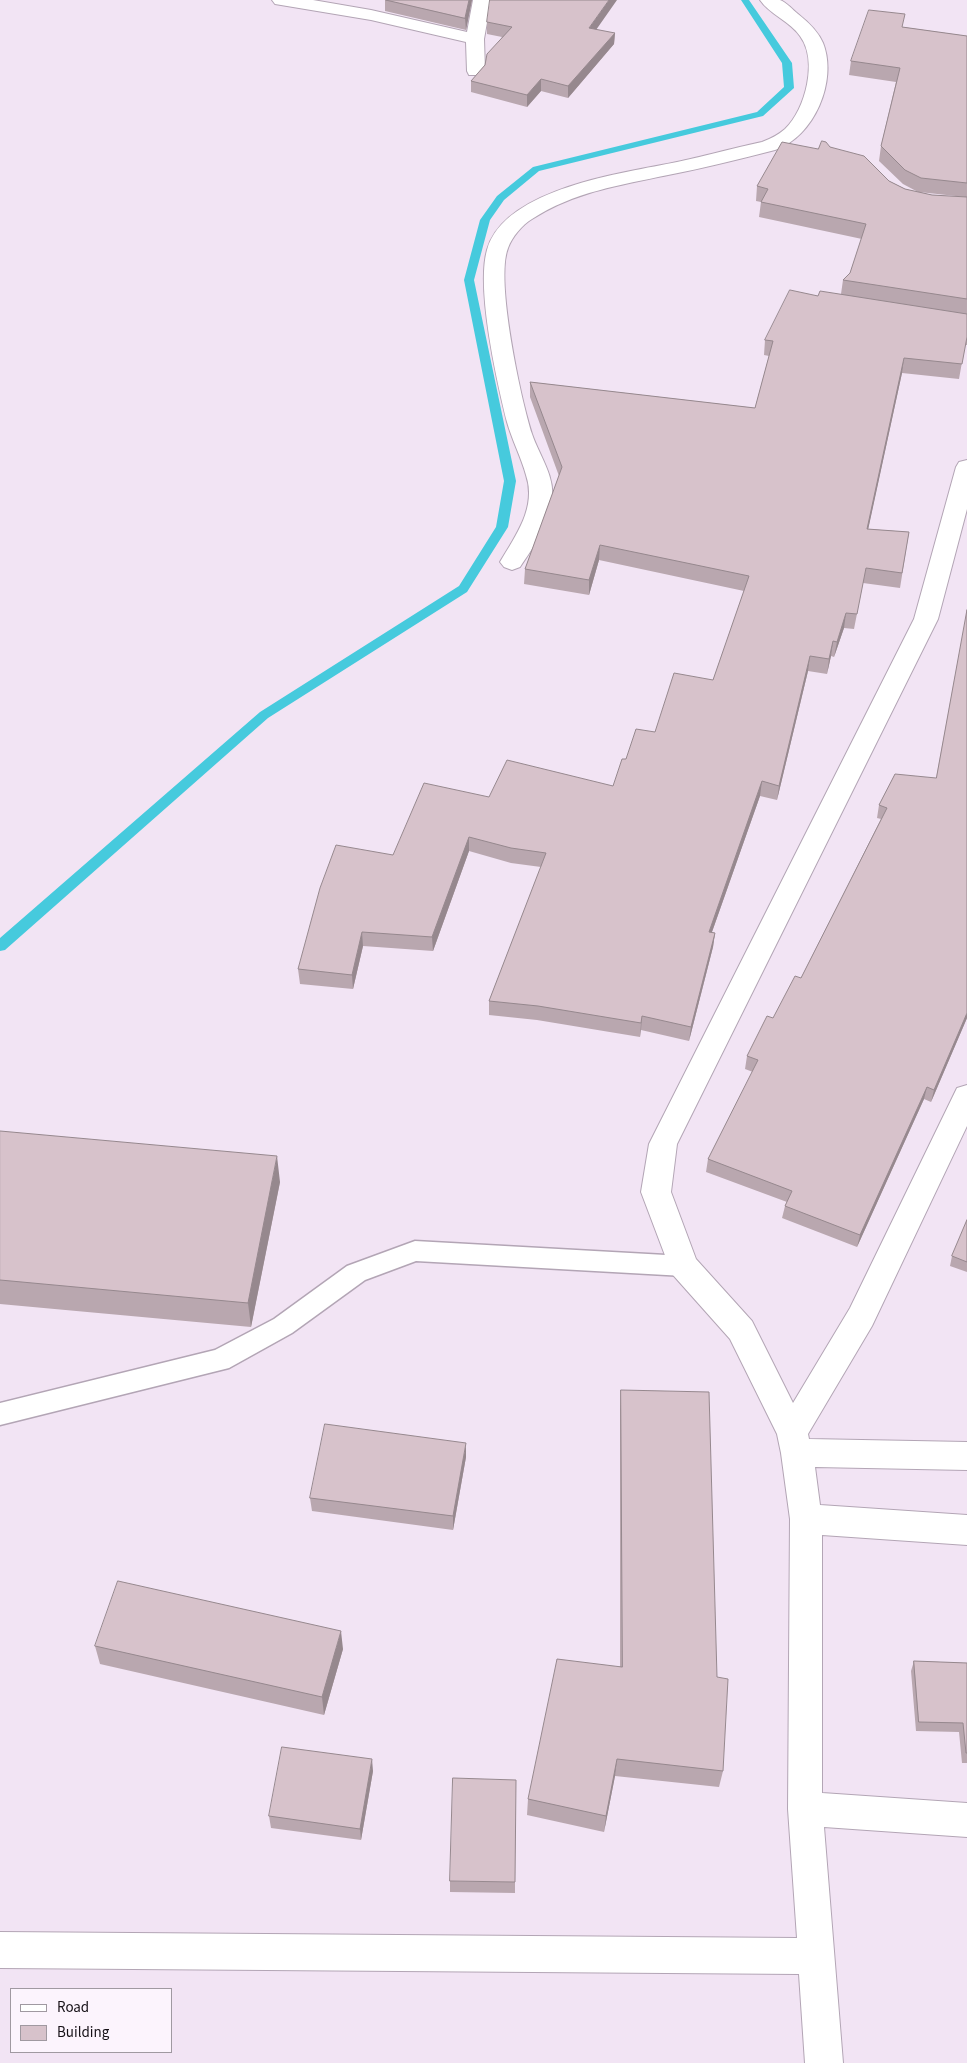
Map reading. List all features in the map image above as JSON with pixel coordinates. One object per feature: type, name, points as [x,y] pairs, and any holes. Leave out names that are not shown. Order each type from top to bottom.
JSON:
[{"type":"street","points":[[281,0],[371,15],[475,39]]},
{"type":"street","points":[[476,71],[475,39],[482,0]]},
{"type":"street","points":[[512,562],[534,521],[541,498],[538,481],[521,434],[507,370],[494,283],[496,250],[520,218],[555,198],[597,183],[684,166],[768,145],[786,138],[799,123],[813,98],[818,52],[812,37],[800,24],[769,0]]},
{"type":"street","points":[[824,2063],[806,1810],[806,1519],[795,1443],[741,1330],[684,1266],[656,1192],[663,1144],[926,619],[967,466]]},
{"type":"street","points":[[795,1443],[861,1317],[967,1096]]},
{"type":"street","points":[[795,1443],[967,1456]]},
{"type":"street","points":[[806,1519],[967,1530]]},
{"type":"street","points":[[806,1810],[967,1820]]},
{"type":"street","points":[[0,1950],[817,1956]]},
{"type":"lane","points":[[0,1414],[220,1360],[283,1326],[356,1273],[416,1250],[684,1266]]},
{"type":"building","points":[[386,0],[469,0],[465,18]]},
{"type":"building","points":[[490,0],[609,0],[589,28],[615,33],[568,86],[541,79],[527,95],[471,81],[485,65],[487,54],[512,27],[487,22]]},
{"type":"building","points":[[869,10],[905,14],[902,27],[967,36],[967,183],[921,178],[905,170],[881,146],[900,68],[851,61]]},
{"type":"building","points":[[822,141],[826,142],[830,147],[864,156],[889,181],[905,189],[932,195],[967,197],[967,299],[843,280],[850,273],[866,224],[761,202],[768,189],[757,186],[782,142],[818,149]]},
{"type":"building","points":[[790,290],[818,296],[820,291],[967,314],[967,337],[962,364],[904,358],[867,529],[909,532],[902,573],[866,568],[857,614],[846,613],[837,642],[833,641],[829,659],[810,656],[779,786],[762,781],[709,932],[715,933],[691,1027],[642,1016],[641,1023],[538,1006],[489,1001],[546,853],[511,848],[469,837],[432,937],[362,932],[352,975],[298,969],[320,888],[336,845],[393,855],[424,783],[489,797],[507,760],[613,786],[622,759],[626,759],[636,729],[655,732],[674,673],[713,680],[749,576],[600,545],[589,580],[525,569],[562,467],[530,382],[755,408],[773,341],[765,340]]},
{"type":"building","points":[[967,610],[967,1013],[934,1090],[927,1087],[860,1235],[785,1206],[792,1191],[708,1159],[758,1060],[747,1056],[767,1016],[773,1018],[795,976],[801,978],[887,808],[879,805],[895,774],[936,778]]},
{"type":"building","points":[[0,1131],[277,1156],[248,1303],[0,1280]]},
{"type":"building","points":[[967,1220],[967,1262],[952,1256]]},
{"type":"building","points":[[621,1390],[709,1392],[717,1677],[728,1679],[723,1771],[617,1759],[606,1816],[528,1799],[557,1659],[622,1667]]},
{"type":"building","points":[[325,1424],[466,1443],[453,1516],[310,1498]]},
{"type":"building","points":[[118,1581],[341,1631],[322,1697],[95,1646]]},
{"type":"building","points":[[914,1661],[967,1663],[967,1753],[963,1723],[919,1722]]},
{"type":"building","points":[[282,1747],[372,1759],[360,1829],[269,1816]]},
{"type":"building","points":[[453,1778],[516,1780],[515,1882],[450,1881]]},
{"type":"waterway","points":[[0,946],[264,715],[463,589],[502,527],[510,481],[469,280],[485,220],[500,198],[536,169],[760,114],[789,88],[787,63],[745,0]]}]
